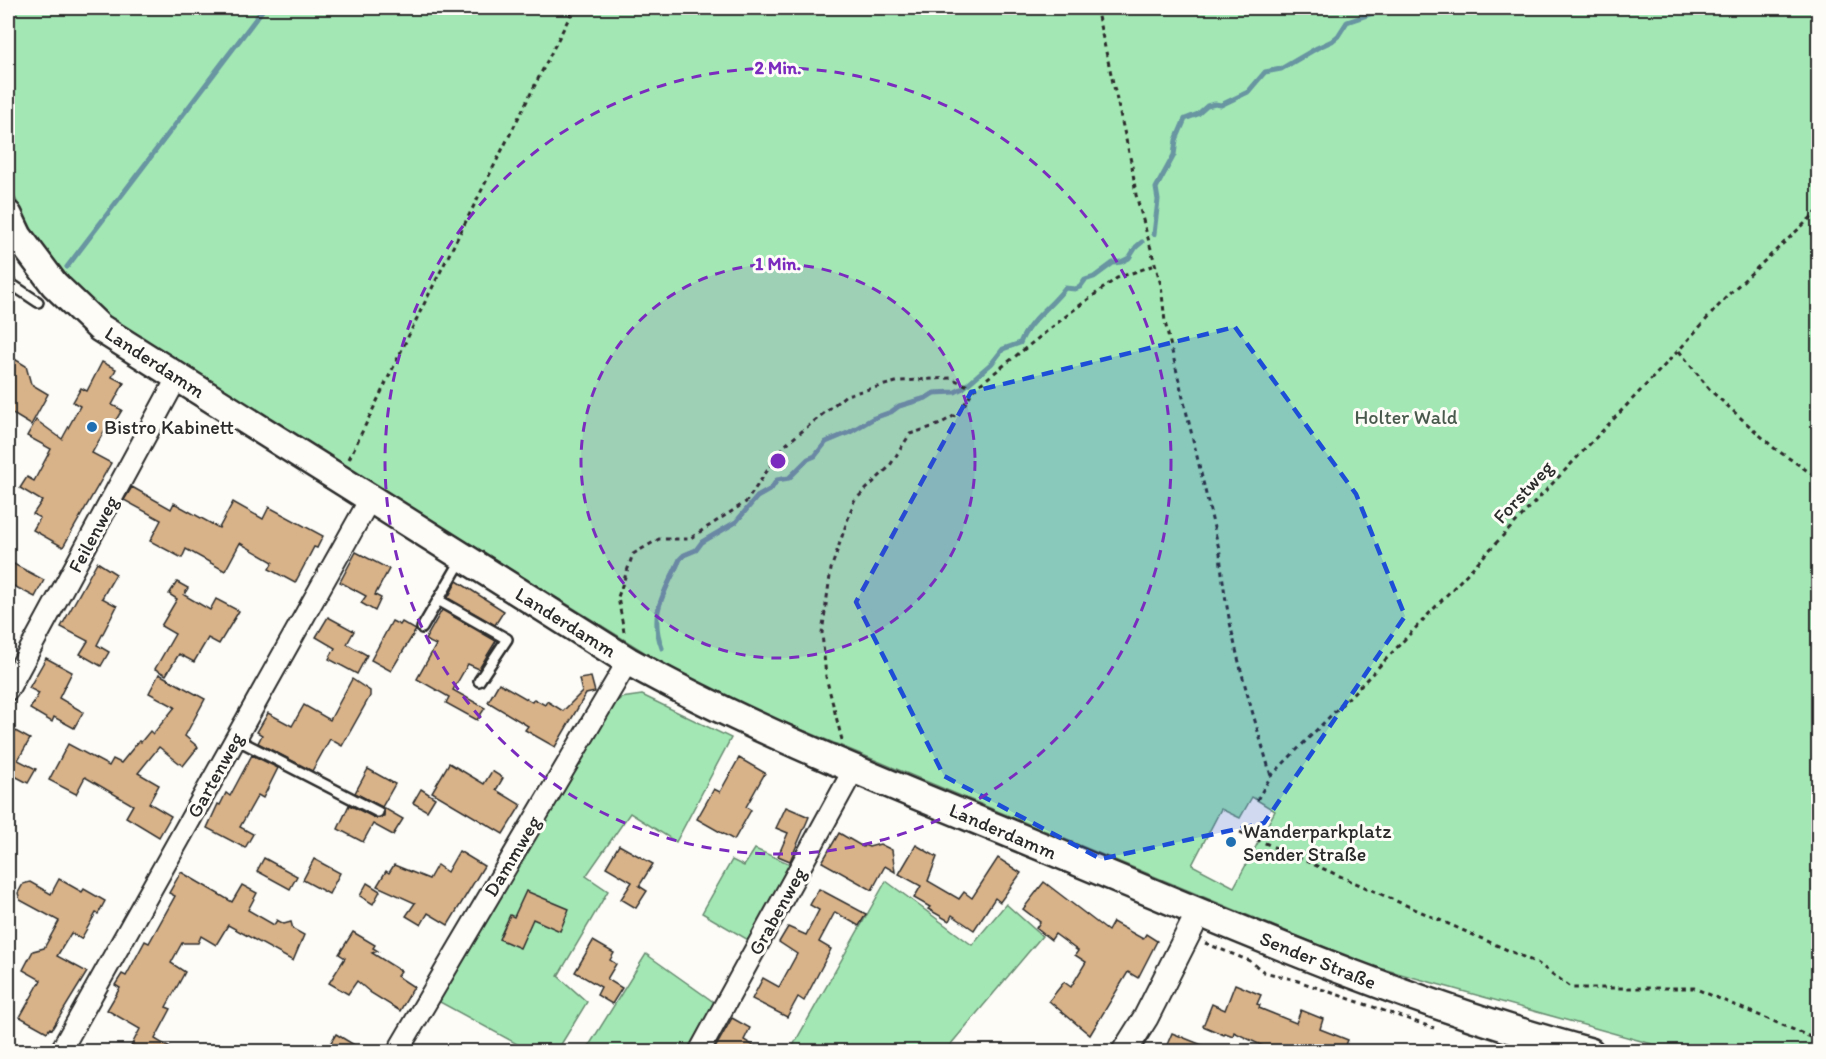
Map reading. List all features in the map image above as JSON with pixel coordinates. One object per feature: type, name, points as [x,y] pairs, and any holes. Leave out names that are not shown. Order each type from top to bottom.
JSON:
[{"type":"main road","name":"Landerdamm","points":[[8,215],[18,236],[54,284],[100,328],[628,661],[690,695],[854,769],[1199,912]]},
{"type":"main road","name":"Sender Straße","points":[[1199,912],[1360,978],[1418,999],[1521,1033],[1590,1052]]},
{"type":"street","name":"Feilenweg","points":[[8,690],[177,378]]},
{"type":"street","name":"Gartenweg","points":[[60,1052],[370,499]]},
{"type":"street","name":"Dammweg","points":[[397,1052],[628,661]]},
{"type":"street","name":"Grabenweg","points":[[699,1052],[854,769]]},
{"type":"street","points":[[1124,1052],[1146,1017],[1199,912]]},
{"type":"lane","points":[[8,282],[38,303]]},
{"type":"lane","points":[[422,628],[463,557]]},
{"type":"lane","points":[[438,600],[507,639],[479,681]]},
{"type":"lane","points":[[236,739],[378,812]]},
{"type":"path","points":[[339,480],[421,310],[574,8]]},
{"type":"path","points":[[1096,8],[1132,166],[1136,195],[1161,285],[1165,322],[1220,553],[1222,584],[1234,644],[1271,776]]},
{"type":"path","name":"Forstweg","points":[[1257,800],[1271,776],[1370,676],[1679,350],[1729,294],[1818,211]]},
{"type":"path","points":[[854,769],[840,736],[826,677],[822,633],[831,569],[854,501],[889,467],[910,434],[938,425],[960,413],[972,388],[1117,278],[1155,265]]},
{"type":"path","points":[[1679,350],[1711,391],[1774,448],[1818,478]]},
{"type":"path","points":[[628,661],[618,597],[633,554],[659,540],[689,539],[746,502],[784,446],[846,395],[900,381],[951,378],[972,388]]},
{"type":"path","points":[[1240,832],[1537,963],[1572,988],[1694,988],[1813,1038]]},
{"type":"path","points":[[1809,1052],[1818,1029]]},
{"type":"highlighted area","points":[[1235,327],[1356,494],[1405,616],[1264,823],[1101,859],[944,776],[856,602],[971,392]]},
{"type":"green space","name":"Holter Wald","points":[[8,8],[1818,8],[1818,1051],[1677,1051],[1365,964],[702,688],[105,317],[65,278],[30,227],[8,184]],"holes":[[[1252,797],[1275,811],[1234,887],[1192,865],[1221,809],[1240,818]]]},
{"type":"green space","points":[[642,695],[731,738],[676,842],[630,813],[586,876],[608,891],[558,976],[587,1002],[557,1051],[530,1051],[438,1001],[606,712],[621,698]]},
{"type":"green space","points":[[755,849],[793,865],[750,941],[702,913],[732,860],[744,866]]},
{"type":"green space","points":[[886,881],[972,945],[1006,904],[1042,936],[945,1051],[790,1051]]},
{"type":"green space","points":[[646,954],[715,1003],[688,1051],[585,1052]]},
{"type":"building","points":[[8,355],[26,366],[31,384],[48,394],[31,425],[8,411]]},
{"type":"building","points":[[102,362],[116,369],[112,377],[124,383],[112,405],[122,410],[110,430],[106,428],[92,453],[111,463],[63,547],[33,530],[40,518],[33,514],[42,501],[20,488],[27,477],[34,481],[51,449],[27,436],[36,420],[62,439],[80,406],[73,402],[81,388],[87,391]]},
{"type":"building","points":[[132,487],[171,509],[174,503],[219,528],[233,502],[263,519],[269,507],[323,536],[317,548],[314,547],[295,583],[269,569],[273,562],[240,543],[225,571],[186,549],[182,558],[150,541],[161,520],[124,500]]},
{"type":"building","points":[[356,552],[389,569],[375,595],[381,598],[375,611],[361,603],[366,596],[340,582]]},
{"type":"building","points":[[8,561],[44,580],[35,597],[8,583]]},
{"type":"building","points":[[97,562],[116,574],[102,598],[117,606],[97,645],[109,652],[101,666],[80,654],[88,641],[61,627]]},
{"type":"building","points":[[457,581],[504,611],[495,625],[448,598]]},
{"type":"building","points":[[177,582],[188,588],[184,595],[210,610],[216,599],[239,611],[219,644],[208,638],[194,662],[179,654],[166,675],[155,669],[175,634],[161,626],[177,599],[169,594]]},
{"type":"building","points":[[442,610],[496,641],[479,669],[468,664],[453,690],[485,708],[477,720],[446,703],[449,697],[417,679],[436,645],[425,640]]},
{"type":"building","points":[[328,617],[354,631],[347,644],[367,655],[357,674],[329,659],[335,648],[316,637]]},
{"type":"building","points":[[392,621],[400,625],[402,622],[416,630],[391,671],[371,660]]},
{"type":"building","points":[[46,658],[72,672],[59,698],[83,712],[74,728],[54,717],[52,722],[30,709],[39,693],[29,688]]},
{"type":"building","points":[[159,674],[205,699],[185,736],[198,747],[183,766],[159,747],[138,773],[159,785],[149,803],[171,816],[159,837],[126,817],[133,805],[85,777],[76,794],[49,780],[68,744],[109,766],[113,759],[121,763],[150,731],[153,734],[175,707],[149,693]]},
{"type":"building","points":[[591,677],[595,692],[586,694],[555,747],[525,730],[528,726],[488,702],[499,683],[532,702],[534,699],[545,705],[547,701],[563,711],[582,692],[579,679]]},
{"type":"building","points":[[352,679],[370,691],[370,696],[342,746],[330,739],[312,771],[258,743],[262,735],[257,732],[268,713],[292,726],[304,705],[330,720]]},
{"type":"building","points":[[8,727],[30,739],[18,760],[36,769],[28,783],[11,774],[8,780]]},
{"type":"building","points":[[252,755],[278,768],[263,798],[258,795],[240,827],[253,834],[245,848],[207,828],[218,804],[220,805],[226,793],[230,796]]},
{"type":"building","points":[[739,758],[765,773],[746,807],[751,810],[734,840],[697,819],[714,789],[720,792]]},
{"type":"building","points":[[449,763],[484,784],[492,771],[503,778],[496,790],[521,805],[503,834],[432,792]]},
{"type":"building","points":[[368,769],[395,784],[382,807],[355,793]]},
{"type":"building","points":[[421,789],[435,798],[427,811],[413,803]]},
{"type":"building","points":[[349,805],[375,818],[384,816],[384,808],[403,819],[393,835],[373,824],[363,842],[338,829]]},
{"type":"building","points":[[786,807],[809,817],[790,861],[778,856],[788,833],[776,828]]},
{"type":"building","points":[[839,833],[863,847],[880,844],[892,850],[895,872],[885,866],[872,890],[822,862]]},
{"type":"building","points":[[619,845],[653,864],[639,886],[647,891],[636,908],[621,899],[632,882],[606,867]]},
{"type":"building","points":[[916,845],[937,857],[928,881],[959,899],[964,892],[972,898],[998,858],[1021,873],[1000,902],[995,898],[974,930],[952,915],[949,921],[914,898],[921,886],[899,874]]},
{"type":"building","points":[[459,851],[484,866],[448,925],[428,913],[421,925],[406,916],[415,903],[377,886],[386,871],[389,873],[394,865],[429,879],[437,865],[447,872]]},
{"type":"building","points":[[264,858],[297,876],[290,889],[257,871]]},
{"type":"building","points":[[314,859],[340,873],[329,894],[303,880]]},
{"type":"building","points":[[181,872],[232,902],[242,885],[257,893],[248,910],[274,925],[277,920],[284,924],[291,922],[293,929],[304,935],[293,961],[228,925],[216,945],[201,936],[198,943],[182,943],[171,963],[185,972],[166,1007],[171,1009],[155,1039],[177,1052],[128,1052],[140,1029],[107,1010],[120,988],[115,985],[122,974],[126,976],[145,941],[149,943],[175,896],[169,893]]},
{"type":"building","points":[[59,879],[82,892],[84,889],[105,901],[81,939],[71,933],[57,956],[87,972],[52,1029],[50,1028],[47,1032],[20,1017],[41,980],[23,970],[33,951],[44,948],[59,921],[20,900],[18,893],[23,884],[30,882],[51,894]]},
{"type":"building","points":[[1044,882],[1108,931],[1113,922],[1143,939],[1146,934],[1157,941],[1138,978],[1128,972],[1090,1035],[1049,1001],[1064,982],[1071,987],[1086,962],[1075,955],[1078,951],[1055,934],[1051,940],[1036,928],[1040,922],[1023,909]]},
{"type":"building","points":[[367,883],[380,891],[373,904],[360,896]]},
{"type":"building","points":[[819,889],[866,914],[859,926],[835,912],[819,942],[831,949],[804,1001],[798,997],[787,1017],[752,999],[763,978],[779,987],[797,954],[779,942],[788,927],[806,935],[819,910],[810,905]]},
{"type":"building","points":[[526,891],[569,909],[560,931],[533,919],[520,948],[499,939],[510,915],[514,917]]},
{"type":"building","points":[[353,932],[375,945],[373,948],[378,951],[372,953],[401,971],[397,976],[414,987],[400,1011],[371,993],[357,981],[348,994],[329,983],[345,958],[339,954]]},
{"type":"building","points":[[593,941],[614,953],[610,960],[616,964],[607,979],[622,988],[612,1004],[597,995],[601,987],[575,972]]},
{"type":"building","points":[[1235,984],[1261,995],[1257,1004],[1260,1005],[1259,1008],[1296,1023],[1301,1010],[1323,1019],[1320,1029],[1348,1040],[1343,1052],[1275,1052],[1234,1032],[1233,1036],[1225,1033],[1224,1035],[1203,1026],[1212,1004],[1225,1010]]},
{"type":"building","points":[[732,1018],[750,1028],[744,1040],[764,1052],[713,1052]]},
{"type":"building","points":[[1172,1033],[1217,1051],[1217,1052],[1164,1052]]},
{"type":"building","points":[[336,1034],[366,1052],[325,1052]]},
{"type":"waterway","points":[[67,267],[264,8]]},
{"type":"waterway","points":[[1154,234],[1158,200],[1156,188],[1174,155],[1176,140],[1185,119],[1198,114],[1207,106],[1221,105],[1248,92],[1265,72],[1281,69],[1332,41],[1347,22],[1388,8]]},
{"type":"waterway","points":[[1567,8],[1602,10],[1606,8]]},
{"type":"waterway","points":[[662,648],[657,624],[660,603],[684,555],[696,550],[702,542],[736,522],[757,497],[771,489],[777,480],[789,478],[808,459],[815,456],[826,442],[891,412],[899,406],[926,398],[934,393],[955,392],[963,388],[992,363],[1003,349],[1020,343],[1029,327],[1065,288],[1080,287],[1085,280],[1094,277],[1113,263],[1129,258],[1142,242]]},
{"type":"place","name":"Bistro Kabinett","points":[[92,427]]},
{"type":"place","name":"Wanderparkplatz Sender Straße","points":[[1231,842]]}]
